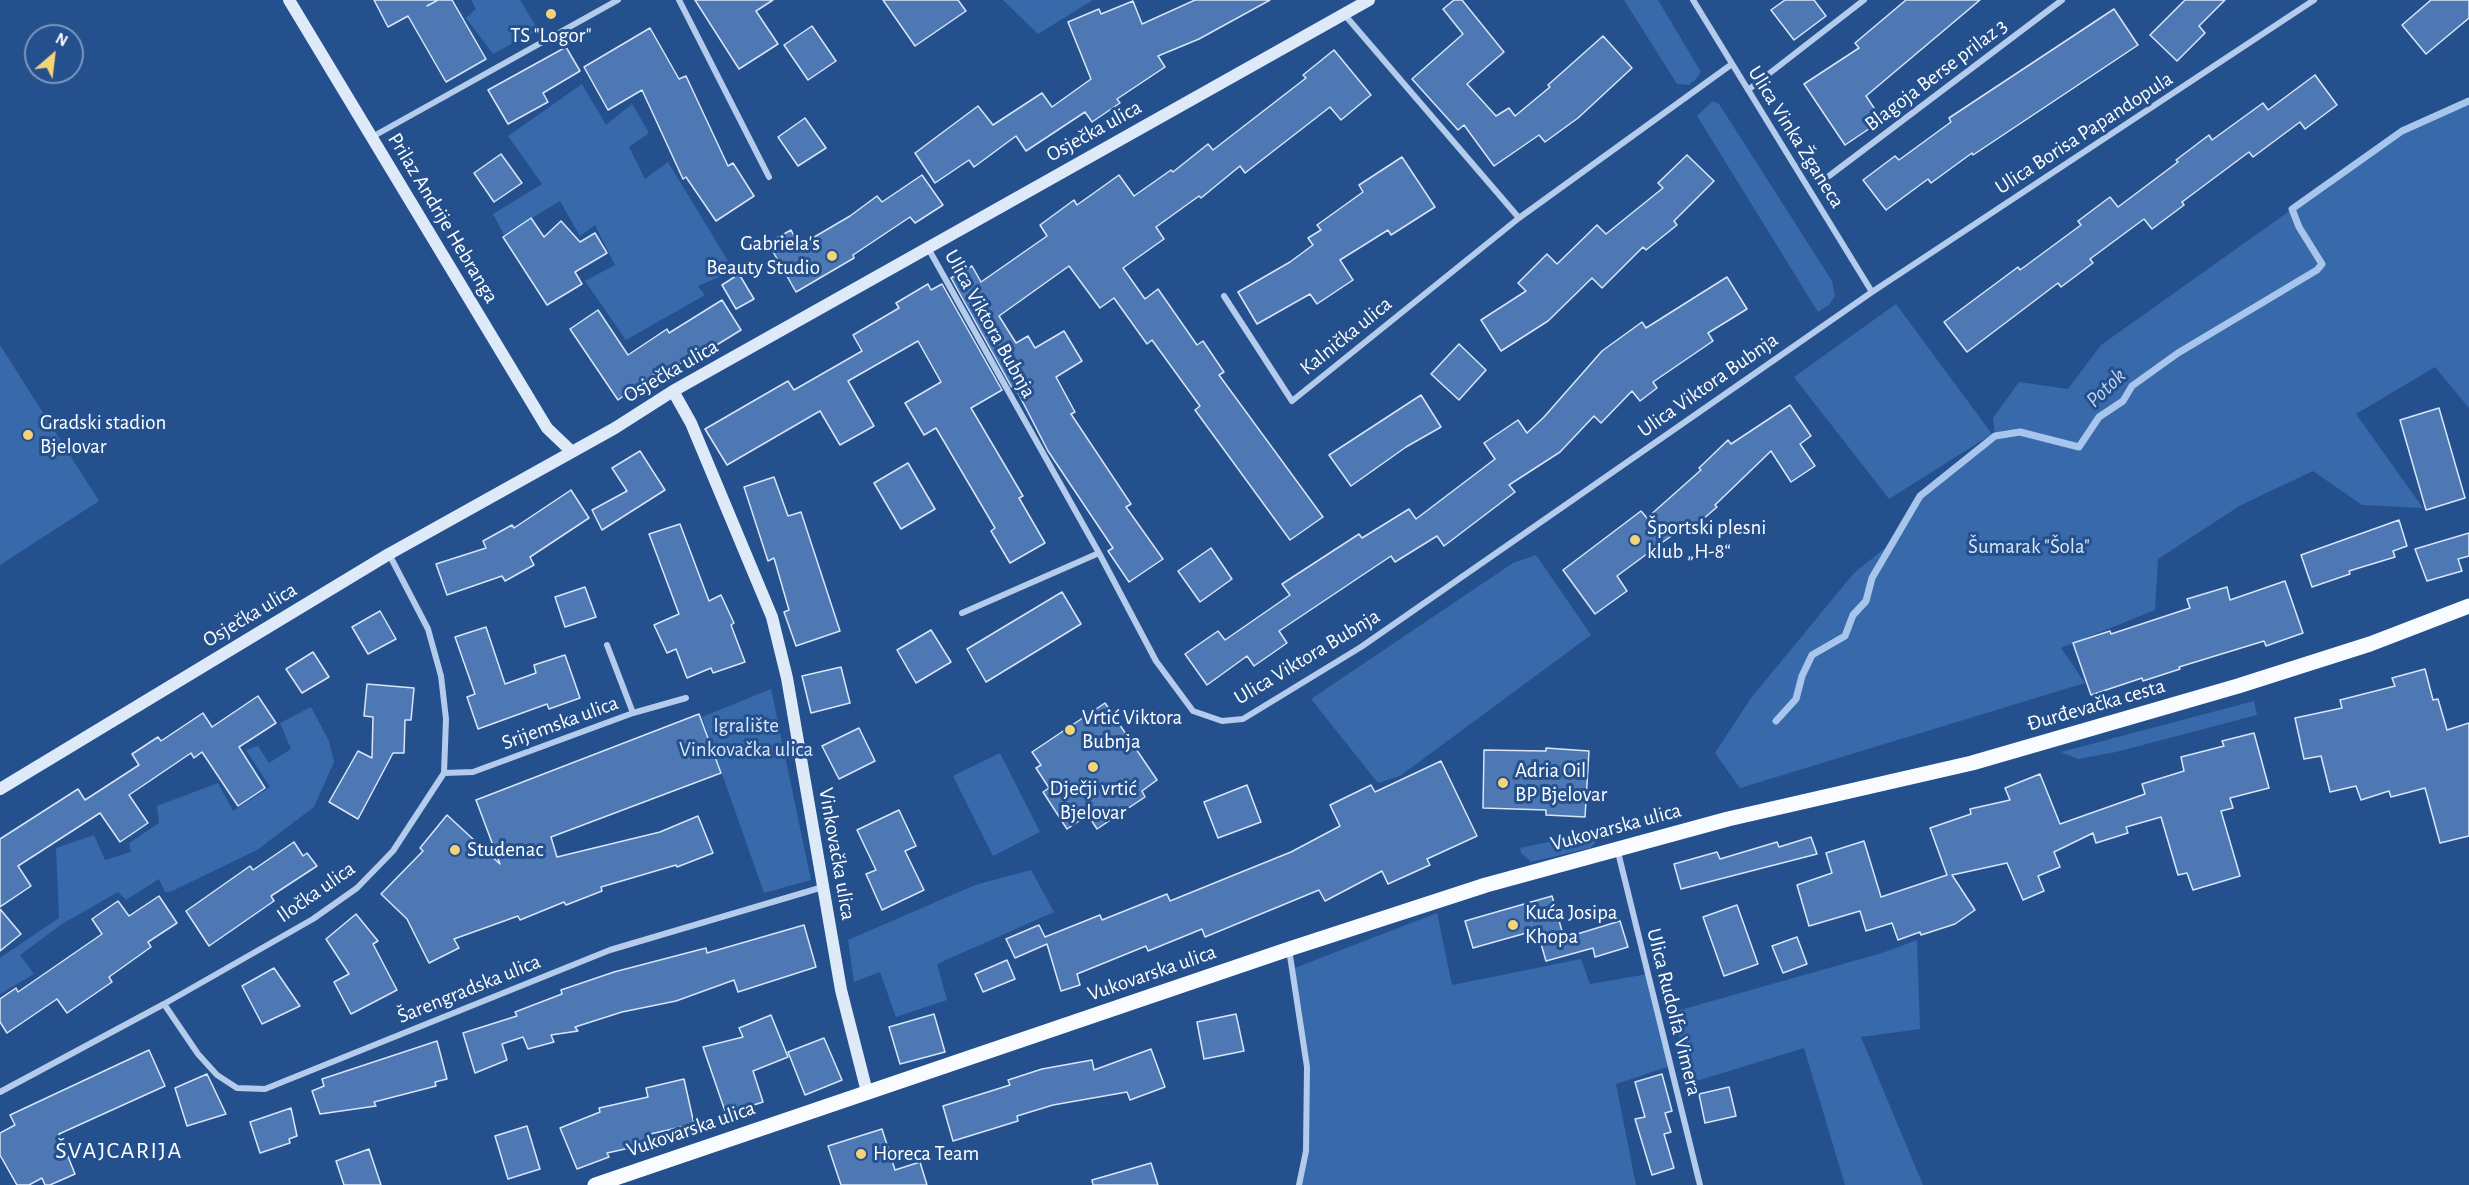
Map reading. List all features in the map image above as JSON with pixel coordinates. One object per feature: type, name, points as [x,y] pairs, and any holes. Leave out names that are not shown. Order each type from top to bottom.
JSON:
[{"type":"main road","name":"Đurđevačka cesta","points":[[1728,819],[1972,763],[2238,686],[2370,644],[2469,606]]},
{"type":"main road","name":"Vukovarska ulica","points":[[595,1185],[1289,948],[1486,885],[1728,819]]},
{"type":"street","name":"Prilaz Andrije Hebranga","points":[[289,0],[548,428],[570,450]]},
{"type":"street","points":[[372,138],[618,0]]},
{"type":"street","points":[[679,0],[769,177]]},
{"type":"street","name":"Osječka ulica","points":[[0,789],[389,554],[570,450],[615,428],[673,391],[1369,0]]},
{"type":"street","name":"Ulica Vinka Žganeca","points":[[1693,0],[1872,292]]},
{"type":"street","points":[[1748,90],[1864,0]]},
{"type":"street","name":"Blagoja Berse prilaz 3","points":[[1829,176],[2062,0]]},
{"type":"street","points":[[2299,0],[2305,7]]},
{"type":"street","name":"Ulica Borisa Papandopula","points":[[1872,292],[2314,0]]},
{"type":"street","points":[[1344,14],[1519,218]]},
{"type":"street","name":"Kalnička ulica","points":[[1224,296],[1292,401],[1519,218],[1732,64]]},
{"type":"street","name":"Ulica Viktora Bubnja","points":[[928,247],[1099,553],[1156,661],[1192,711],[1222,721],[1243,719],[1361,647],[1872,292]]},
{"type":"street","name":"Vinkovačka ulica","points":[[673,391],[691,423],[772,617],[787,678],[841,990],[867,1092]]},
{"type":"street","points":[[962,613],[1099,553]]},
{"type":"street","points":[[389,554],[428,629],[441,675],[446,719],[444,774]]},
{"type":"street","points":[[608,645],[633,713]]},
{"type":"street","name":"Srijemska ulica","points":[[444,774],[473,772],[633,713],[686,698]]},
{"type":"street","name":"Iločka ulica","points":[[0,1092],[164,1004],[313,920],[357,888],[393,851],[444,774]]},
{"type":"street","name":"Ulica Rudolfa Vimera","points":[[1617,848],[1700,1185]]},
{"type":"street","name":"Šarengradska ulica","points":[[164,1004],[198,1054],[217,1075],[237,1088],[265,1089],[610,950],[823,887]]},
{"type":"street","points":[[1289,948],[1306,1067],[1306,1151],[1299,1185]]},
{"type":"green space","points":[[471,0],[520,0],[538,30],[493,54],[466,18],[476,9]]},
{"type":"green space","points":[[1003,0],[1093,0],[1038,34]]},
{"type":"green space","points":[[1624,0],[1658,0],[1701,72],[1689,85],[1677,84]]},
{"type":"green space","points":[[582,84],[606,125],[632,104],[649,133],[629,147],[645,179],[668,162],[728,261],[716,268],[719,277],[698,286],[705,295],[626,340],[585,281],[615,265],[595,225],[580,236],[560,201],[504,235],[493,214],[542,184],[508,136]]},
{"type":"green space","points":[[1713,101],[1719,104],[1832,281],[1835,296],[1829,305],[1818,312],[1697,116]]},
{"type":"green space","name":"Šumarak \"Šola\"","points":[[2469,101],[2469,408],[2435,367],[2356,414],[2423,508],[2362,505],[2313,471],[2241,505],[2158,559],[2155,610],[2061,648],[2085,683],[1740,788],[1715,753],[1751,698],[1854,573],[1894,541],[1920,496],[1995,436],[1993,418],[2019,382],[2068,389],[2101,345],[2402,131]]},
{"type":"green space","points":[[1896,304],[1992,434],[1889,499],[1794,377]]},
{"type":"green space","name":"Gradski stadion Bjelovar","points":[[0,345],[99,501],[0,565]]},
{"type":"green space","points":[[1536,555],[1591,635],[1400,776],[1378,783],[1311,699],[1513,563]]},
{"type":"green space","name":"Igralište Vinkovačka ulica","points":[[771,689],[811,880],[764,893],[702,717]]},
{"type":"green space","points":[[2254,701],[2257,715],[2116,752],[2078,759],[2061,752]]},
{"type":"green space","points":[[311,707],[329,741],[334,762],[314,807],[257,850],[170,892],[165,892],[159,879],[126,900],[118,892],[62,924],[20,955],[34,974],[0,994],[0,958],[59,918],[56,848],[94,835],[105,860],[131,852],[129,843],[159,823],[157,806],[218,783],[233,811],[270,787],[246,750],[258,746],[269,763],[291,749],[280,723]]},
{"type":"green space","points":[[1000,753],[1040,832],[993,856],[953,776]]},
{"type":"green space","points":[[1599,831],[1599,839],[1590,848],[1531,862],[1521,853],[1520,848]]},
{"type":"green space","points":[[1031,870],[1054,912],[937,964],[947,1000],[896,1017],[880,972],[854,982],[848,940],[975,885]]},
{"type":"green space","points":[[1437,913],[1452,985],[1581,959],[1590,984],[1648,974],[1670,1066],[1616,1084],[1636,1185],[1299,1185],[1306,1151],[1307,1067],[1292,969]]},
{"type":"green space","points":[[1917,940],[1920,1029],[1861,1037],[1923,1185],[1845,1185],[1804,1048],[1690,1083],[1673,1012],[1882,953]]},
{"type":"building","points":[[374,0],[452,0],[486,59],[446,82],[408,16],[388,27]]},
{"type":"building","points":[[695,0],[773,0],[756,11],[778,44],[739,69]]},
{"type":"building","points":[[883,0],[958,0],[966,11],[915,46]]},
{"type":"building","points":[[1195,0],[1270,0],[1199,39],[1158,56],[1165,67],[1117,99],[1120,103],[1092,122],[1085,112],[1026,151],[1016,136],[974,167],[969,160],[935,183],[915,153],[978,106],[993,125],[1042,93],[1052,107],[1091,79],[1068,22],[1099,9],[1101,14],[1133,1],[1142,24]]},
{"type":"building","points":[[1454,0],[1462,0],[1504,52],[1467,84],[1496,116],[1509,108],[1515,116],[1550,87],[1548,85],[1603,36],[1632,68],[1578,118],[1545,142],[1539,135],[1494,166],[1464,125],[1458,130],[1412,79],[1463,34],[1443,9]]},
{"type":"building","points":[[1785,0],[1814,0],[1826,16],[1794,40],[1771,10]]},
{"type":"building","points":[[1906,0],[1980,0],[1866,96],[1882,120],[1845,145],[1804,84],[1859,48],[1855,43]]},
{"type":"building","points":[[2185,0],[2225,0],[2199,26],[2205,33],[2177,61],[2150,35]]},
{"type":"building","points":[[2431,0],[2469,0],[2469,18],[2426,54],[2402,25]]},
{"type":"building","points":[[2114,9],[2138,45],[1973,155],[1972,153],[1931,183],[1928,179],[1886,210],[1863,180],[1895,156],[1899,160],[1951,122],[1949,118]]},
{"type":"building","points":[[812,26],[836,61],[808,80],[784,45]]},
{"type":"building","points":[[650,28],[679,79],[686,76],[728,166],[733,163],[754,196],[716,221],[686,177],[683,179],[642,90],[608,110],[584,67]]},
{"type":"building","points":[[566,47],[580,71],[543,93],[548,102],[508,124],[488,90]]},
{"type":"building","points":[[1334,50],[1371,95],[1341,120],[1330,107],[1245,173],[1240,166],[1201,198],[1199,196],[1156,227],[1164,239],[1123,268],[1145,299],[1158,289],[1197,345],[1203,341],[1224,372],[1219,375],[1323,517],[1290,540],[1195,410],[1200,406],[1152,340],[1147,344],[1114,298],[1100,308],[1069,266],[999,316],[1016,343],[1028,336],[1035,348],[1064,331],[1082,361],[1056,377],[1075,412],[1071,414],[1131,504],[1126,507],[1163,559],[1129,582],[1108,551],[1113,548],[1048,451],[1015,387],[1012,388],[951,278],[972,266],[981,282],[1047,236],[1040,225],[1074,200],[1077,205],[1119,175],[1134,196],[1171,170],[1173,172],[1208,144],[1213,150],[1306,78],[1303,75]]},
{"type":"building","points":[[2315,75],[2337,105],[2305,129],[2300,122],[2253,157],[2249,152],[2182,202],[2184,205],[2152,229],[2144,219],[2090,259],[2093,263],[2061,287],[2058,283],[1967,352],[1944,322],[2018,267],[2020,270],[2081,225],[2078,221],[2110,197],[2118,207],[2178,162],[2176,160],[2209,135],[2212,140],[2263,103],[2268,110]]},
{"type":"building","points":[[805,118],[826,148],[798,166],[778,137]]},
{"type":"building","points":[[501,154],[522,183],[494,202],[474,173]]},
{"type":"building","points":[[1687,155],[1714,181],[1674,221],[1677,225],[1646,250],[1643,247],[1602,288],[1592,278],[1548,321],[1501,351],[1481,320],[1526,291],[1518,283],[1547,254],[1557,264],[1597,225],[1606,234],[1663,188],[1658,183]]},
{"type":"building","points":[[1402,157],[1435,207],[1391,235],[1388,230],[1340,260],[1353,280],[1317,304],[1310,294],[1257,324],[1238,292],[1290,262],[1313,245],[1308,238],[1321,230],[1317,225],[1363,192],[1359,185]]},
{"type":"building","points":[[922,175],[943,205],[915,223],[910,217],[853,255],[854,258],[796,292],[768,243],[791,230],[799,246],[850,216],[877,196],[882,202]]},
{"type":"building","points":[[531,218],[544,237],[561,221],[580,242],[595,233],[607,253],[575,272],[582,284],[547,305],[503,237]]},
{"type":"building","points":[[739,274],[754,299],[736,309],[722,285]]},
{"type":"building","points":[[1727,277],[1747,309],[1708,333],[1713,341],[1653,382],[1657,388],[1640,401],[1632,391],[1601,423],[1594,416],[1560,452],[1509,485],[1515,492],[1444,546],[1437,536],[1395,562],[1391,556],[1279,631],[1287,643],[1254,666],[1247,656],[1207,685],[1185,654],[1218,631],[1225,640],[1290,595],[1282,584],[1359,534],[1362,538],[1409,509],[1416,519],[1495,459],[1484,443],[1518,420],[1527,433],[1602,351],[1642,322],[1646,328]]},
{"type":"building","points":[[928,284],[931,290],[942,284],[1002,390],[971,408],[1023,496],[1019,498],[1045,543],[1010,563],[991,531],[995,528],[936,428],[924,435],[905,403],[941,382],[918,341],[848,381],[874,426],[840,445],[820,411],[727,465],[705,429],[788,381],[794,390],[862,351],[853,335],[899,308],[896,303]]},
{"type":"building","points":[[722,300],[741,330],[715,346],[712,342],[659,378],[656,373],[618,400],[570,329],[598,310],[628,355],[667,329],[669,333]]},
{"type":"building","points":[[1459,344],[1486,370],[1459,400],[1431,374]]},
{"type":"building","points":[[1421,395],[1441,427],[1406,447],[1351,486],[1329,455]]},
{"type":"building","points":[[1790,405],[1811,436],[1800,444],[1815,466],[1791,482],[1771,451],[1715,505],[1717,507],[1687,533],[1682,528],[1617,576],[1627,591],[1595,614],[1563,570],[1641,511],[1647,518],[1701,470],[1699,468],[1728,440],[1731,444]]},
{"type":"building","points":[[2439,408],[2465,498],[2426,510],[2400,420]]},
{"type":"building","points":[[640,451],[665,490],[602,530],[592,510],[627,491],[612,468]]},
{"type":"building","points":[[908,463],[935,509],[901,529],[874,483]]},
{"type":"building","points":[[774,477],[788,516],[801,512],[840,631],[796,646],[784,612],[789,610],[774,558],[768,561],[744,487]]},
{"type":"building","points":[[571,490],[589,518],[530,557],[534,565],[505,581],[502,576],[447,595],[436,564],[486,548],[483,541],[512,525],[514,528]]},
{"type":"building","points":[[2399,520],[2407,546],[2393,551],[2395,557],[2349,571],[2350,574],[2312,587],[2301,555]]},
{"type":"building","points":[[680,524],[709,601],[721,595],[734,623],[731,625],[745,662],[713,673],[711,668],[687,678],[676,649],[667,653],[654,625],[679,614],[649,534]]},
{"type":"building","points":[[2469,533],[2469,556],[2458,559],[2462,571],[2427,581],[2415,549]]},
{"type":"building","points":[[1211,548],[1232,579],[1200,602],[1178,571]]},
{"type":"building","points":[[2285,581],[2303,633],[2266,646],[2264,641],[2179,667],[2180,669],[2143,681],[2142,678],[2091,695],[2073,643],[2110,631],[2111,634],[2190,608],[2187,599],[2227,587],[2230,600]]},
{"type":"building","points":[[585,587],[596,617],[565,627],[555,597]]},
{"type":"building","points":[[1062,592],[1081,624],[986,682],[967,649]]},
{"type":"building","points":[[380,611],[396,639],[368,654],[352,627]]},
{"type":"building","points":[[486,627],[505,684],[536,673],[534,665],[565,655],[580,698],[549,709],[547,704],[478,729],[467,697],[475,694],[455,637]]},
{"type":"building","points":[[931,630],[951,662],[916,683],[897,650]]},
{"type":"building","points":[[313,652],[329,677],[302,693],[286,669]]},
{"type":"building","points":[[841,667],[850,703],[811,713],[802,676]]},
{"type":"building","points":[[2425,669],[2433,700],[2438,699],[2447,730],[2469,723],[2469,836],[2440,843],[2425,788],[2391,797],[2389,791],[2361,800],[2356,786],[2330,792],[2321,756],[2304,759],[2295,718],[2342,708],[2340,700],[2395,686],[2392,678]]},
{"type":"building","points":[[367,684],[414,688],[411,720],[405,720],[404,753],[393,753],[358,819],[329,802],[358,751],[372,758],[373,717],[364,716]]},
{"type":"building","points":[[258,696],[276,723],[239,747],[265,788],[238,806],[202,752],[194,758],[191,753],[129,795],[148,823],[120,842],[100,813],[18,866],[31,886],[0,907],[0,839],[78,789],[85,800],[139,765],[132,754],[158,737],[161,741],[203,713],[212,727]]},
{"type":"building","name":"Dječji vrtić Bjelovar","points":[[1105,703],[1157,780],[1142,791],[1145,797],[1097,829],[1088,815],[1067,829],[1043,792],[1049,788],[1036,768],[1041,765],[1032,752]]},
{"type":"building","points":[[699,714],[721,773],[551,837],[557,857],[660,832],[698,816],[713,853],[677,867],[676,865],[601,887],[602,891],[566,905],[564,902],[520,920],[518,916],[454,939],[459,948],[429,963],[407,919],[381,894],[423,851],[420,848],[447,815],[500,864],[476,800]]},
{"type":"building","points":[[859,728],[875,761],[839,779],[822,746]]},
{"type":"building","points":[[2254,733],[2269,788],[2230,798],[2233,808],[2221,811],[2240,876],[2193,890],[2187,873],[2178,875],[2161,817],[2126,827],[2128,833],[2096,843],[2093,833],[2054,852],[2060,867],[2038,876],[2044,891],[2023,900],[2007,863],[1952,875],[1975,910],[1955,924],[1921,935],[1920,932],[1898,940],[1892,923],[1866,931],[1860,911],[1809,926],[1797,885],[1832,873],[1826,853],[1864,841],[1881,897],[1947,875],[1930,828],[1971,814],[1970,809],[2010,800],[2005,788],[2040,774],[2060,824],[2145,794],[2142,784],[2184,771],[2181,757],[2224,746],[2222,741]]},
{"type":"building","points":[[1546,748],[1589,751],[1585,817],[1546,815],[1546,810],[1483,808],[1484,750],[1546,751]]},
{"type":"building","points":[[1441,761],[1477,836],[1427,859],[1430,865],[1388,884],[1382,871],[1325,901],[1319,890],[1205,937],[1202,929],[1148,951],[1146,946],[1077,974],[1080,985],[1061,991],[1047,944],[1015,958],[1006,939],[1039,925],[1045,937],[1100,915],[1102,920],[1167,894],[1170,901],[1291,852],[1340,826],[1330,805],[1371,785],[1375,792]]},
{"type":"building","points":[[1247,785],[1261,822],[1218,838],[1204,802]]},
{"type":"building","points":[[899,810],[916,846],[905,851],[924,890],[882,910],[866,874],[876,870],[857,830]]},
{"type":"building","points":[[1811,837],[1817,854],[1681,889],[1674,864],[1717,852],[1720,859],[1777,842],[1779,847]]},
{"type":"building","points":[[294,842],[303,856],[307,853],[317,866],[271,896],[274,901],[209,946],[186,911],[250,866],[253,870]]},
{"type":"building","points":[[159,896],[177,923],[148,942],[151,947],[109,977],[112,982],[67,1013],[57,999],[7,1033],[0,1022],[0,999],[16,988],[18,992],[102,934],[92,919],[118,901],[129,916]]},
{"type":"building","name":"Kuća Josipa Khopa","points":[[1552,896],[1564,938],[1620,921],[1628,947],[1595,957],[1593,948],[1546,961],[1537,930],[1473,948],[1465,921]]},
{"type":"building","points":[[1737,905],[1758,964],[1724,976],[1703,917]]},
{"type":"building","points":[[0,909],[21,934],[0,951]]},
{"type":"building","points":[[356,914],[378,941],[373,944],[397,990],[351,1014],[334,982],[349,974],[326,939]]},
{"type":"building","points":[[804,925],[816,967],[738,992],[734,980],[676,1001],[622,1012],[575,1027],[578,1031],[551,1035],[554,1042],[528,1049],[523,1037],[502,1044],[507,1060],[475,1073],[463,1033],[517,1016],[515,1012],[562,994],[561,990],[614,972],[706,948],[707,953]]},
{"type":"building","points":[[1797,937],[1807,964],[1783,973],[1772,946]]},
{"type":"building","points":[[1007,960],[1015,979],[983,992],[975,974]]},
{"type":"building","points":[[274,968],[300,1006],[262,1024],[242,986]]},
{"type":"building","points":[[934,1014],[945,1052],[900,1064],[889,1027]]},
{"type":"building","points":[[1236,1014],[1244,1051],[1204,1059],[1197,1022]]},
{"type":"building","points":[[771,1015],[788,1057],[753,1071],[763,1102],[726,1114],[703,1047],[743,1037],[739,1028]]},
{"type":"building","points":[[824,1038],[842,1080],[805,1095],[788,1052]]},
{"type":"building","points":[[437,1041],[447,1079],[435,1082],[436,1086],[374,1102],[376,1106],[320,1114],[312,1091],[324,1086],[322,1079]]},
{"type":"building","points":[[1151,1049],[1165,1087],[1130,1100],[1127,1092],[1053,1105],[1017,1116],[1018,1121],[953,1141],[943,1106],[1010,1085],[1008,1080],[1042,1069],[1092,1060],[1094,1070]]},
{"type":"building","points":[[149,1050],[165,1086],[59,1134],[75,1174],[50,1185],[45,1185],[42,1178],[29,1185],[17,1185],[0,1155],[0,1133],[15,1125],[10,1115]]},
{"type":"building","points":[[207,1074],[226,1114],[187,1126],[175,1088]]},
{"type":"building","points":[[1662,1074],[1672,1111],[1665,1113],[1671,1132],[1664,1134],[1674,1168],[1652,1175],[1635,1119],[1645,1117],[1635,1082]]},
{"type":"building","points":[[684,1079],[694,1124],[646,1135],[648,1144],[607,1153],[609,1157],[577,1169],[560,1128],[600,1112],[599,1108],[648,1097],[646,1088]]},
{"type":"building","points":[[1729,1087],[1736,1116],[1705,1123],[1699,1094]]},
{"type":"building","points":[[291,1108],[297,1136],[289,1139],[290,1143],[260,1153],[250,1122]]},
{"type":"building","points":[[527,1126],[540,1169],[508,1179],[495,1136]]},
{"type":"building","name":"Horeca Team","points":[[882,1129],[895,1170],[920,1162],[927,1185],[841,1185],[828,1146]]},
{"type":"building","points":[[369,1149],[381,1185],[344,1185],[336,1161]]},
{"type":"building","points":[[1151,1163],[1158,1185],[1093,1185],[1092,1180]]},
{"type":"waterway","name":"Potok","points":[[1776,721],[1796,699],[1802,676],[1812,655],[1845,636],[1853,615],[1866,601],[1872,578],[1920,496],[1995,436],[2020,432],[2079,447],[2099,417],[2123,401],[2132,386],[2178,353],[2317,270],[2322,264],[2299,227],[2292,209],[2402,131],[2469,101]]},
{"type":"place","name":"TS \"Logor\"","points":[[551,14]]},
{"type":"place","name":"Gabriela's Beauty Studio","points":[[832,256]]},
{"type":"place","name":"Gradski stadion Bjelovar","points":[[28,435]]},
{"type":"place","name":"Športski plesni klub „H-8“","points":[[1635,540]]},
{"type":"place","name":"Vrtić Viktora Bubnja","points":[[1070,730]]},
{"type":"place","name":"Dječji vrtić Bjelovar","points":[[1093,767]]},
{"type":"place","name":"Adria Oil BP Bjelovar","points":[[1503,783]]},
{"type":"place","name":"Studenac","points":[[455,850]]},
{"type":"place","name":"Kuća Josipa Khopa","points":[[1513,925]]},
{"type":"place","name":"Horeca Team","points":[[861,1154]]},
{"type":"district","name":"ŠVAJCARIJA","points":[[119,1151]]}]
